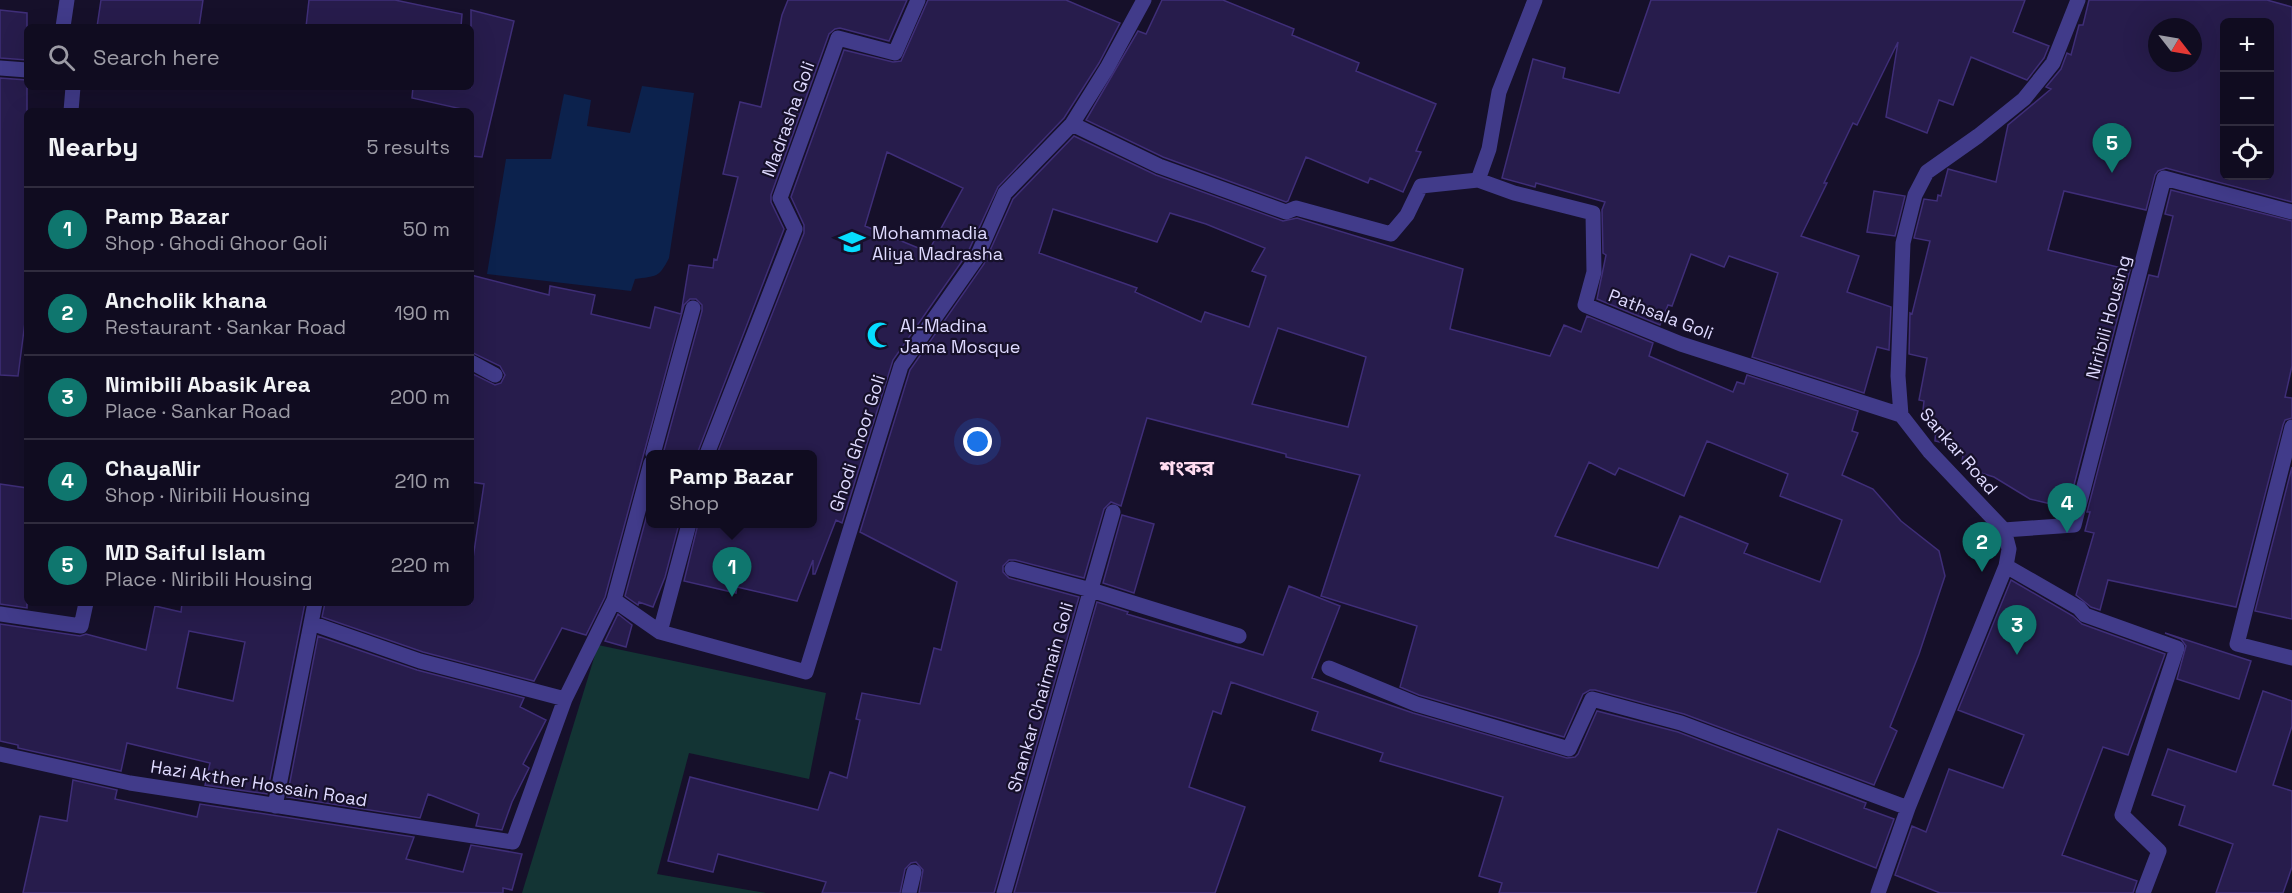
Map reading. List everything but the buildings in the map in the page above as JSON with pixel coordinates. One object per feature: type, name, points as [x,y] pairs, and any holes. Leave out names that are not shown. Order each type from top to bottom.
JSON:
[{"type":"street","points":[[63,24],[67,0]]},
{"type":"street","name":"Madrasha Goli","points":[[709,450],[795,229],[780,198],[838,38],[895,53],[918,0]]},
{"type":"street","name":"Ghodi Ghoor Goli","points":[[660,632],[807,672],[902,366],[976,259],[1005,192],[1072,124],[1107,68],[1143,0]]},
{"type":"street","points":[[1072,124],[1160,166],[1286,212],[1296,208],[1391,234],[1407,214],[1420,186],[1478,180],[1489,149],[1499,92],[1535,0]]},
{"type":"street","name":"Sankar Road","points":[[2004,530],[1929,451],[1901,415],[1898,376],[1903,243],[1915,195],[1927,172],[1978,136],[2024,99],[2053,63],[2078,0]]},
{"type":"street","points":[[0,69],[24,70]]},
{"type":"street","points":[[71,108],[73,90]]},
{"type":"street","name":"Niribili Housing","points":[[2004,530],[2074,525],[2164,178],[2292,212]]},
{"type":"street","name":"Pathsala Goli","points":[[1478,180],[1514,193],[1593,213],[1594,272],[1585,305],[1681,344],[1901,415]]},
{"type":"street","points":[[654,450],[693,308]]},
{"type":"street","points":[[474,364],[495,375]]},
{"type":"street","points":[[2292,427],[2237,644],[2292,658]]},
{"type":"street","points":[[310,623],[420,662],[565,699],[614,600],[646,482]]},
{"type":"street","name":"Shankar Chairmain Goli","points":[[1004,893],[1113,512]]},
{"type":"street","points":[[614,600],[660,632],[688,528]]},
{"type":"street","points":[[1878,893],[1908,808],[2006,566],[2009,549],[2004,530]]},
{"type":"street","points":[[2006,566],[2079,609],[2085,615],[2177,648],[2122,815],[2159,851],[2143,893]]},
{"type":"street","points":[[1012,569],[1091,590],[1239,636]]},
{"type":"street","points":[[0,614],[81,626],[85,606]]},
{"type":"street","points":[[275,806],[314,606]]},
{"type":"street","points":[[1329,668],[1416,704],[1569,748],[1592,699],[1681,723],[1908,808]]},
{"type":"street","name":"Hazi Akther Hossain Road","points":[[0,754],[130,783],[513,842],[565,699]]},
{"type":"street","points":[[909,893],[915,872]]},
{"type":"green space","points":[[598,645],[826,693],[809,779],[689,753],[657,874],[766,893],[522,893]]},
{"type":"water","points":[[642,86],[694,93],[669,258],[659,273],[635,279],[631,291],[487,274],[506,159],[551,159],[564,94],[591,100],[587,126],[630,133]]},
{"type":"place","name":"MD Saiful Islam","points":[[2112,173]]},
{"type":"place","name":"Mohammadia Aliya Madrasha","points":[[852,242]]},
{"type":"place","name":"Al-Madina Jama Mosque","points":[[880,335]]},
{"type":"place","name":"ChayaNir","points":[[2067,533]]},
{"type":"place","name":"Ancholik khana","points":[[1982,572]]},
{"type":"place","name":"Pamp Bazar","points":[[732,597]]},
{"type":"place","name":"Nimibili Abasik Area","points":[[2017,655]]},
{"type":"district","name":"শংকর","points":[[1187,467]]}]
